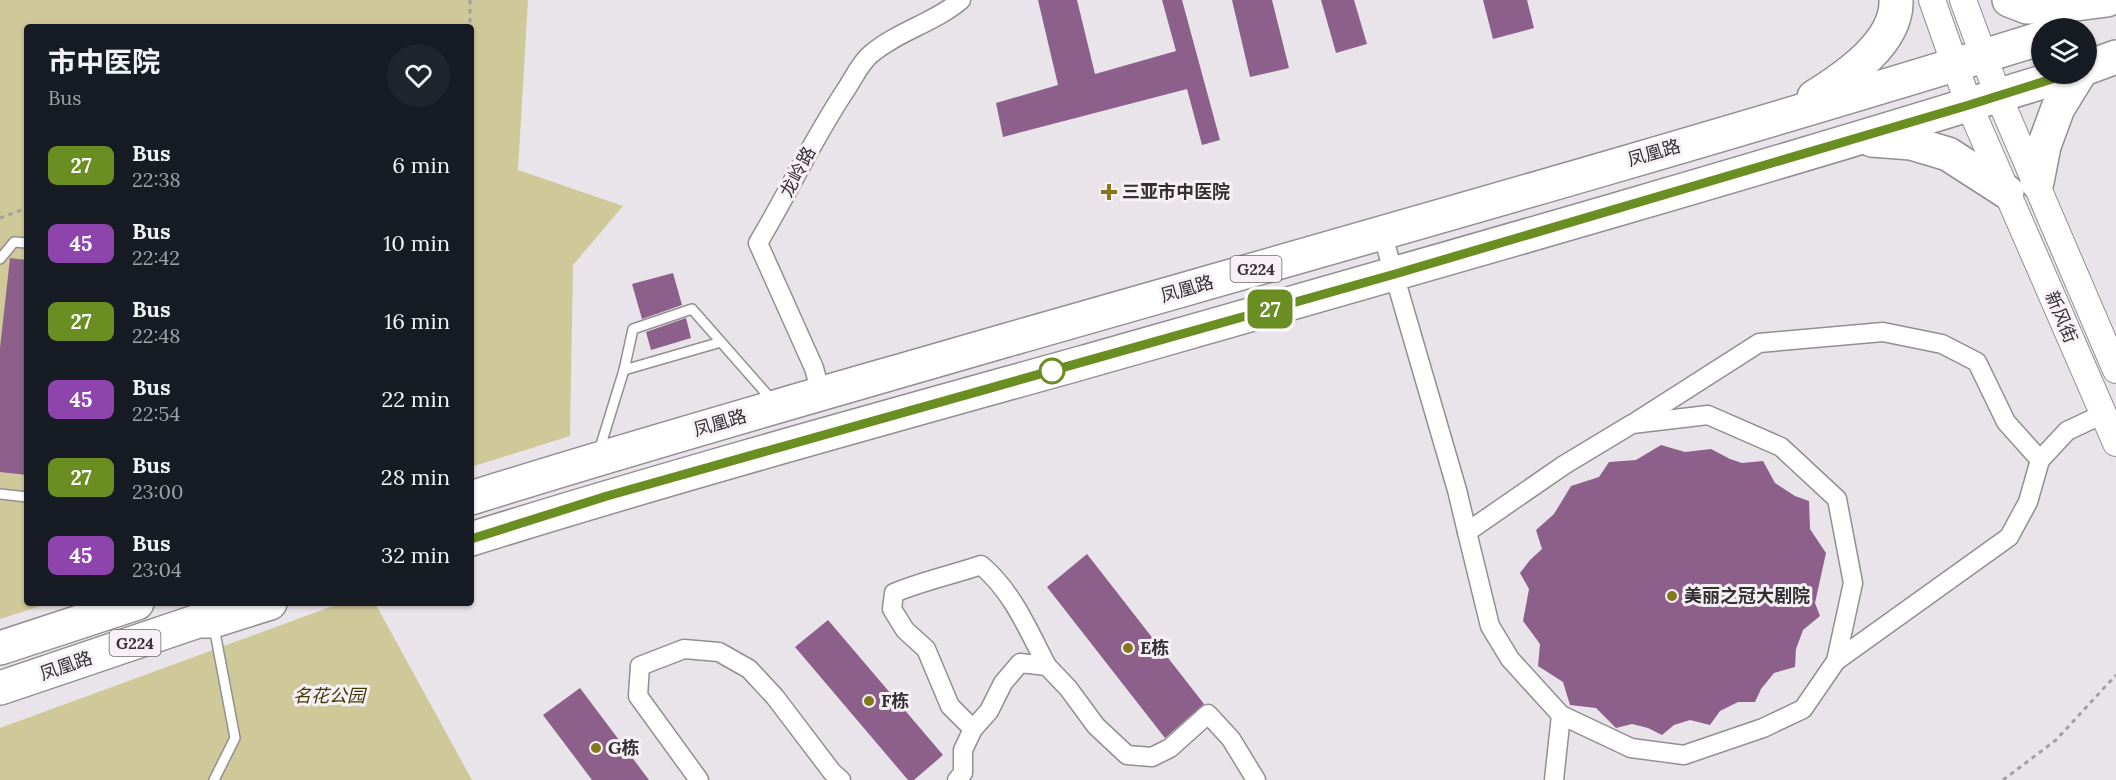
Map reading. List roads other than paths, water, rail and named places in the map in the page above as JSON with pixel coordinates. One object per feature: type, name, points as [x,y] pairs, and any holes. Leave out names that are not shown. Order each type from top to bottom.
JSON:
[{"type":"highway","points":[[1762,121],[1812,99],[1869,56],[1889,28],[1897,12],[1896,0]]},
{"type":"highway","points":[[2009,0],[2027,7],[2053,7],[2107,0]]},
{"type":"highway","points":[[2097,19],[2116,13]]},
{"type":"highway","name":"凤凰路","points":[[474,497],[777,406],[1382,233],[2031,41]]},
{"type":"highway","points":[[2097,64],[2116,57]]},
{"type":"highway","name":"G224","points":[[474,538],[607,496],[1395,274],[2036,84]]},
{"type":"highway","points":[[1856,138],[1911,143],[1948,154],[2022,187],[2044,146],[2058,108],[2073,84]]},
{"type":"highway","points":[[596,459],[607,496]]},
{"type":"highway","name":"凤凰路","points":[[0,648],[128,606]]},
{"type":"highway","name":"凤凰路","points":[[0,688],[198,621],[213,621],[260,606]]},
{"type":"main road","points":[[1966,8],[1969,60]]},
{"type":"main road","points":[[1935,11],[1969,60],[2022,187]]},
{"type":"main road","name":"新风街","points":[[2022,187],[2116,369]]},
{"type":"main road","name":"新风街","points":[[2022,187],[2103,414],[2116,443]]},
{"type":"street","name":"龙岭路","points":[[821,394],[814,368],[759,243],[825,122],[869,55],[898,35],[950,9],[961,0]]},
{"type":"street","points":[[1382,233],[1458,490],[1475,571],[1490,626],[1510,659],[1561,715],[1630,748],[1684,755],[1763,728],[1803,709],[1836,661],[2009,537],[2028,501],[2040,460],[2067,431],[2103,414]]},
{"type":"street","points":[[1467,532],[1564,465],[1759,343],[1883,332],[1942,344],[1977,362],[2006,422],[2040,460]]},
{"type":"street","points":[[1632,424],[1708,415],[1781,447],[1837,499],[1853,583],[1836,661]]},
{"type":"street","points":[[974,729],[950,706],[926,649],[905,630],[892,609],[894,592],[920,582],[981,565],[993,576],[1020,611],[1047,666],[1068,688],[1096,726],[1127,755],[1152,757],[1170,748],[1208,714],[1231,739],[1256,780]]},
{"type":"street","points":[[699,780],[638,696],[640,666],[684,649],[719,652],[749,669],[775,697],[832,772],[841,780]]},
{"type":"street","points":[[957,780],[963,773],[963,750],[974,729],[989,711],[1003,683],[1020,663],[1047,666]]},
{"type":"street","points":[[1554,780],[1561,715]]},
{"type":"lane","points":[[0,259],[14,242],[24,243]]},
{"type":"lane","points":[[596,459],[624,370],[633,330],[692,309],[777,406]]},
{"type":"lane","points":[[624,370],[721,342]]},
{"type":"lane","points":[[0,494],[24,497]]},
{"type":"lane","points":[[213,621],[235,738],[214,780]]},
{"type":"place","name":"三亚市中医院","points":[[1109,192]]},
{"type":"place","name":"美丽之冠大剧院","points":[[1672,596]]},
{"type":"place","name":"E栋","points":[[1128,648]]},
{"type":"place","name":"F栋","points":[[869,701]]},
{"type":"place","name":"G栋","points":[[596,748]]},
{"type":"park label","name":"名花公园","points":[[329,696]]}]
